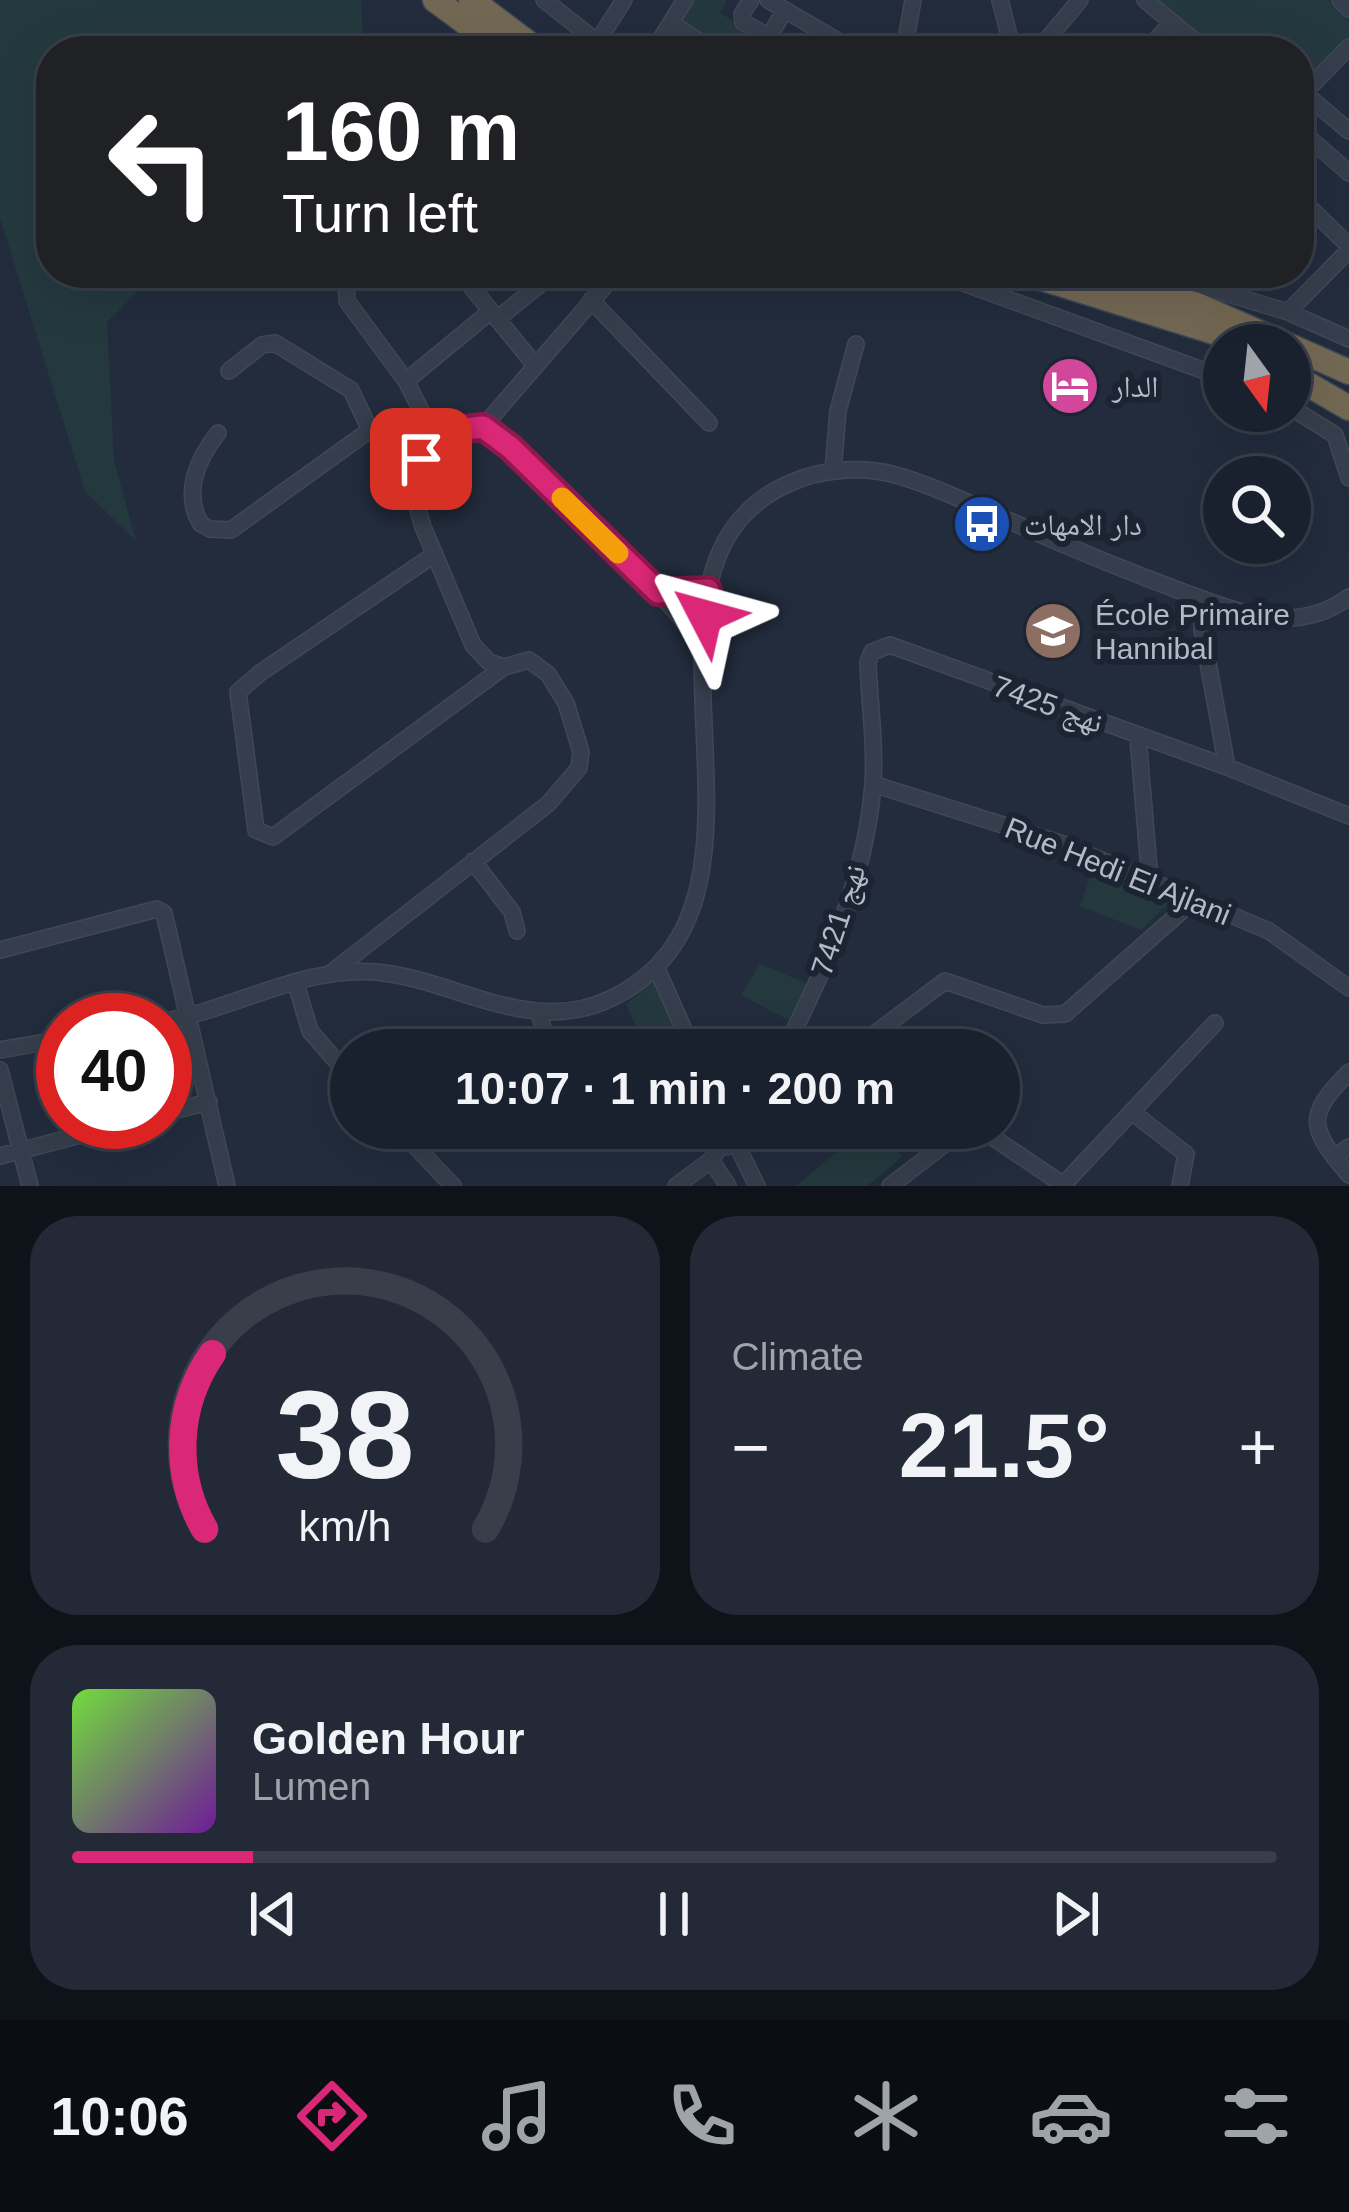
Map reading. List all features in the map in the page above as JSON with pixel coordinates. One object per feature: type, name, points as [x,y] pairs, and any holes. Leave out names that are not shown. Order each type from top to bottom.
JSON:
[{"type":"highway","points":[[435,0],[484,36]]},
{"type":"highway","points":[[471,0],[519,36]]},
{"type":"highway","points":[[1137,288],[1204,297],[1240,324]]},
{"type":"highway","points":[[1162,288],[1263,317],[1349,356]]},
{"type":"highway","points":[[1311,358],[1349,372]]},
{"type":"highway","points":[[1311,372],[1349,391]]},
{"type":"highway","points":[[1311,386],[1349,408]]},
{"type":"street","points":[[544,0],[589,36]]},
{"type":"street","points":[[608,36],[624,0]]},
{"type":"street","points":[[663,36],[685,0]]},
{"type":"street","points":[[751,0],[742,14],[743,22],[757,36]]},
{"type":"street","points":[[768,0],[815,36]]},
{"type":"street","points":[[906,36],[913,0]]},
{"type":"street","points":[[1000,0],[1009,36]]},
{"type":"street","points":[[1056,36],[1080,0]]},
{"type":"street","points":[[1145,0],[1189,36]]},
{"type":"street","points":[[1340,0],[1349,9]]},
{"type":"street","points":[[770,36],[784,11]]},
{"type":"street","points":[[1159,36],[1172,22]]},
{"type":"street","points":[[671,23],[691,36]]},
{"type":"street","points":[[1314,83],[1349,47]]},
{"type":"street","points":[[1314,105],[1349,131]]},
{"type":"street","points":[[1314,142],[1349,173]]},
{"type":"street","points":[[1314,212],[1349,248],[1314,285]]},
{"type":"street","points":[[347,288],[347,301],[406,381],[436,433]]},
{"type":"street","points":[[472,288],[534,364]]},
{"type":"street","points":[[406,381],[534,288]]},
{"type":"street","points":[[218,433],[197,464],[193,503],[201,524],[220,531],[231,530],[370,430],[436,433],[483,427],[602,288]]},
{"type":"street","points":[[977,288],[1203,370]]},
{"type":"street","points":[[1288,313],[1311,288]]},
{"type":"street","points":[[1204,297],[1288,313],[1349,339]]},
{"type":"street","points":[[591,300],[709,423]]},
{"type":"street","points":[[229,371],[262,345],[275,343],[351,390],[370,430]]},
{"type":"street","points":[[833,470],[838,411],[856,344]]},
{"type":"street","points":[[1311,420],[1335,435],[1349,478]]},
{"type":"street","points":[[483,427],[510,447],[658,592],[703,643]]},
{"type":"street","points":[[436,433],[421,459],[412,492],[473,646],[489,662],[504,667]]},
{"type":"street","points":[[192,1016],[332,972],[376,972],[412,979],[540,1014],[601,1003],[657,969],[678,940],[701,879],[706,835],[703,643],[708,590],[719,552],[735,527],[760,502],[796,480],[833,470],[890,473],[1112,566],[1260,618],[1312,616],[1344,600],[1349,621]]},
{"type":"street","points":[[332,972],[548,804],[579,768],[581,752],[566,703],[548,674],[529,660],[504,667],[273,837],[256,830],[238,692],[435,554]]},
{"type":"street","points":[[658,592],[708,590]]},
{"type":"street","points":[[1202,599],[1202,630],[1227,766]]},
{"type":"street","name":"نهج 7425","points":[[873,784],[868,662],[872,652],[890,645],[1227,766],[1349,816]]},
{"type":"street","points":[[1138,737],[1150,881]]},
{"type":"street","name":"Rue Hedi El Ajlani","points":[[873,784],[1063,844],[1269,931],[1349,988]]},
{"type":"street","name":"نهج 7421","points":[[795,1029],[821,980],[856,873],[873,784]]},
{"type":"street","points":[[473,861],[512,912],[517,931]]},
{"type":"street","points":[[881,1029],[944,981],[1043,1015],[1073,1012],[1193,901]]},
{"type":"street","points":[[0,950],[161,910],[183,993]]},
{"type":"street","points":[[657,969],[684,1029]]},
{"type":"street","points":[[296,984],[310,1031],[330,1054]]},
{"type":"street","points":[[540,1014],[543,1029]]},
{"type":"street","points":[[890,1186],[959,1133],[970,1130],[985,1132],[1064,1185],[1215,1023]]},
{"type":"street","points":[[192,1026],[227,1186]]},
{"type":"street","points":[[0,1050],[36,1044]]},
{"type":"street","points":[[0,1070],[30,1186]]},
{"type":"street","points":[[1349,1072],[1324,1097],[1316,1116],[1319,1132],[1349,1175]]},
{"type":"street","points":[[192,1106],[209,1102]]},
{"type":"street","points":[[1132,1112],[1186,1154],[1180,1186]]},
{"type":"street","points":[[0,1156],[36,1146]]},
{"type":"street","points":[[1334,1157],[1349,1147]]},
{"type":"street","points":[[418,1149],[453,1186]]},
{"type":"street","points":[[676,1186],[720,1149]]},
{"type":"street","points":[[740,1149],[757,1186]]},
{"type":"street","points":[[715,1156],[728,1186]]},
{"type":"green space","points":[[0,0],[361,0],[363,36],[36,36],[36,288],[141,288],[107,322],[114,461],[136,541],[85,491],[0,218]]},
{"type":"green space","points":[[692,0],[727,0],[720,13],[758,36],[704,36],[680,21]]},
{"type":"green space","points":[[1155,0],[1328,0],[1349,21],[1349,39],[1314,75],[1314,36],[1198,36]]},
{"type":"green space","points":[[1093,869],[1168,901],[1167,905],[1141,930],[1080,906]]},
{"type":"green space","points":[[760,964],[808,984],[792,1022],[741,995]]},
{"type":"green space","points":[[662,976],[686,1029],[637,1029],[626,1004]]},
{"type":"green space","points":[[840,1149],[896,1149],[902,1157],[867,1186],[796,1186]]},
{"type":"slow traffic","points":[[562,498],[618,553]]},
{"type":"place","name":"الدار","points":[[1070,386]]},
{"type":"place","name":"دار الامهات","points":[[982,524]]},
{"type":"place","name":"École Primaire Hannibal","points":[[1053,631]]},
{"type":"route","points":[[421,459],[447,431],[483,427],[510,447],[658,592],[708,590],[705,616]]}]
